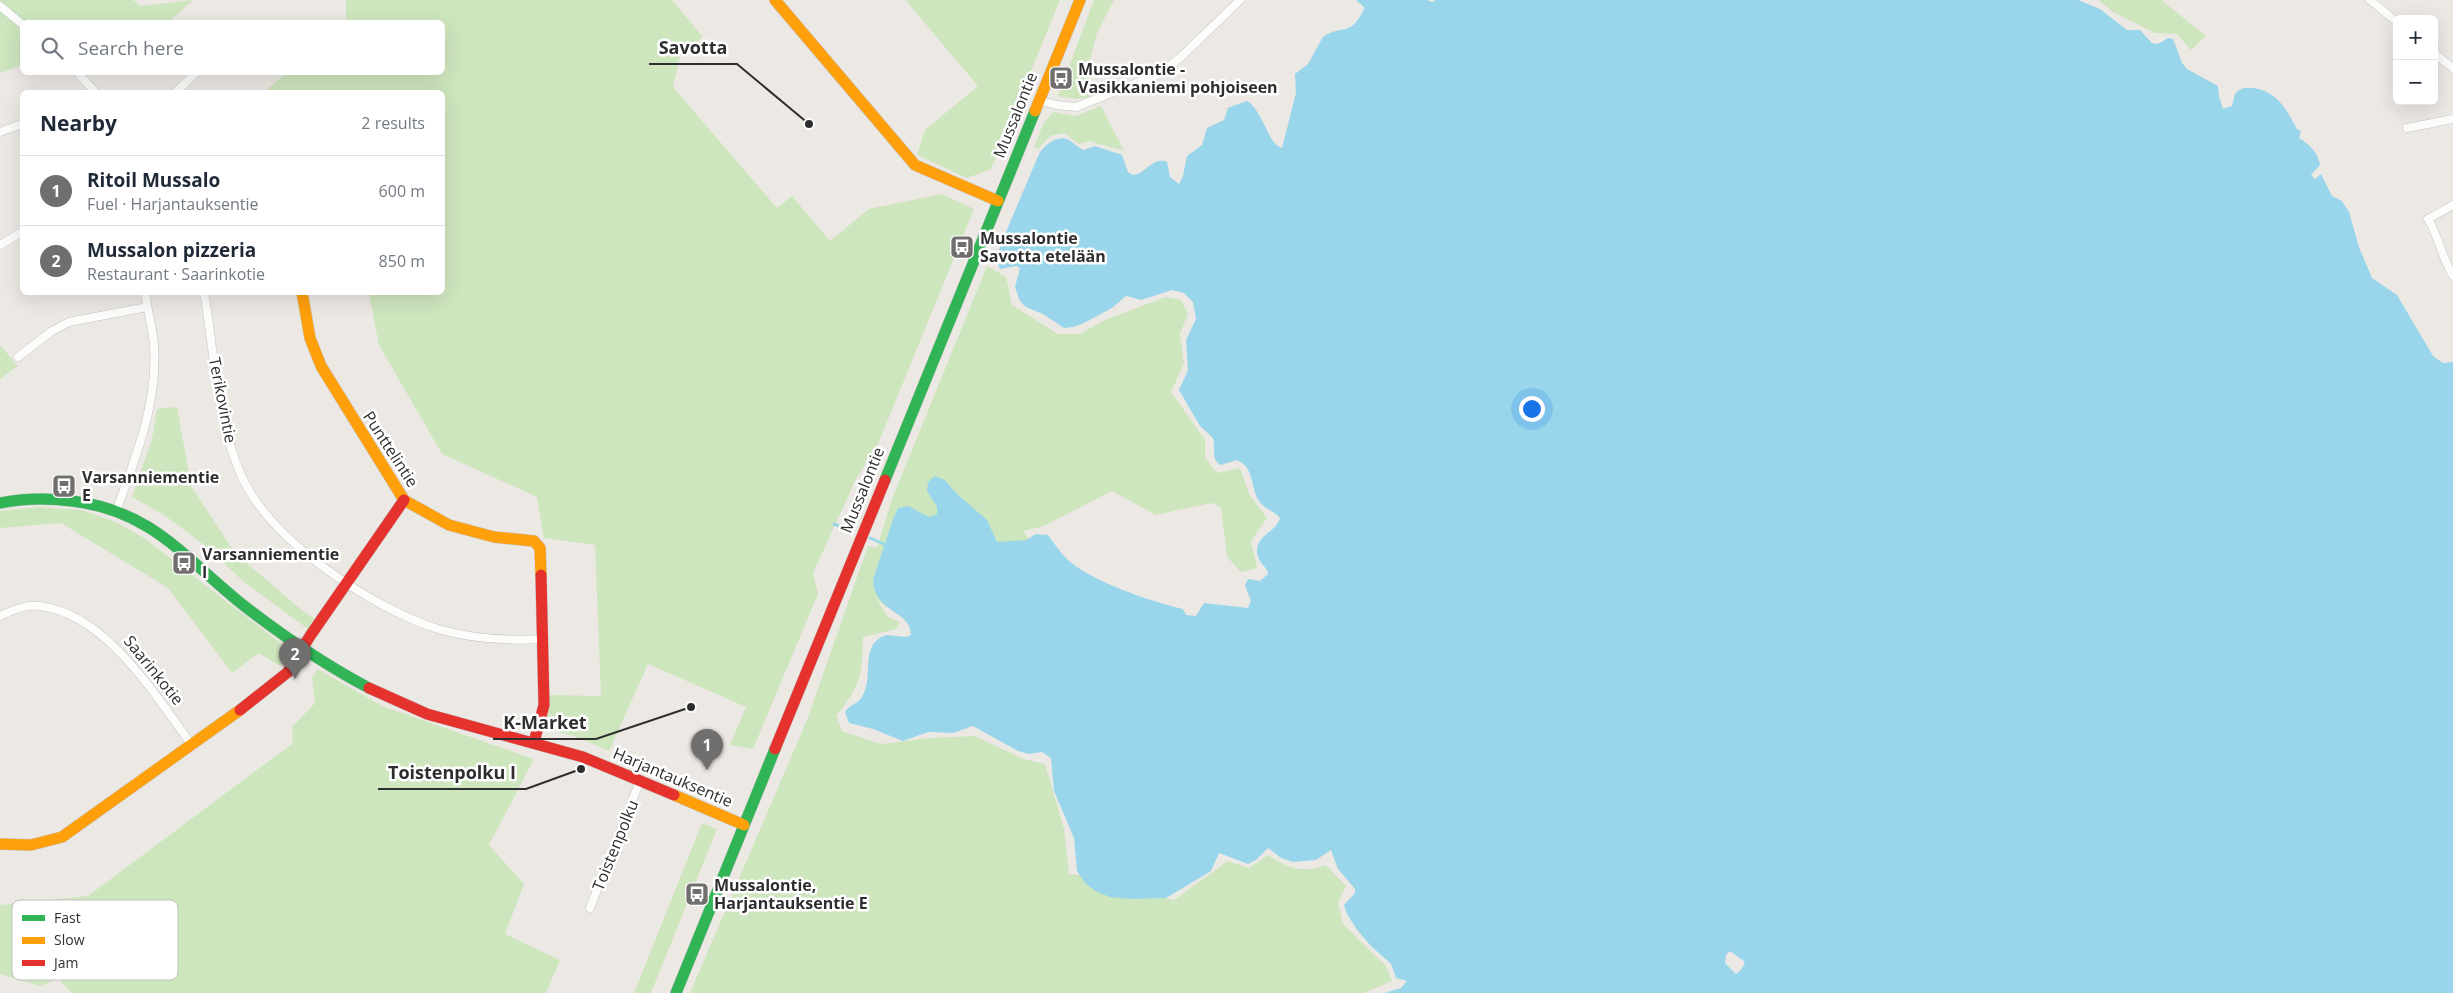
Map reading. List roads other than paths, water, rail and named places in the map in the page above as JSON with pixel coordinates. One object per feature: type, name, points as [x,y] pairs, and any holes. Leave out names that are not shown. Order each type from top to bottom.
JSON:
[{"type":"street","points":[[775,0],[915,165],[998,201]]},
{"type":"street","name":"Mussalontie","points":[[676,993],[1080,0]]},
{"type":"street","points":[[1038,100],[1056,105],[1076,107],[1159,74],[1181,57],[1240,0]]},
{"type":"street","points":[[2370,0],[2393,19]]},
{"type":"street","points":[[0,6],[20,22]]},
{"type":"street","points":[[2438,56],[2453,68]]},
{"type":"street","points":[[79,75],[93,90]]},
{"type":"street","points":[[178,90],[194,75]]},
{"type":"street","points":[[2406,128],[2453,119]]},
{"type":"street","points":[[0,132],[20,125]]},
{"type":"street","points":[[2453,204],[2428,219],[2435,231],[2446,264],[2453,276]]},
{"type":"street","points":[[0,244],[20,233]]},
{"type":"street","points":[[117,509],[135,462],[151,406],[154,382],[154,345],[145,295]]},
{"type":"street","name":"Terikovintie","points":[[204,295],[225,425],[241,476],[251,496],[270,521],[288,538],[348,582],[388,607],[437,628],[484,639],[543,639]]},
{"type":"street","name":"Punttelintie","points":[[303,295],[310,338],[321,366],[404,500],[449,525],[472,532],[534,541],[540,548],[544,705],[534,742]]},
{"type":"street","points":[[18,357],[52,331],[69,322],[147,307]]},
{"type":"street","name":"Harjantauksentie","points":[[0,503],[54,499],[85,502],[117,509],[142,521],[169,539],[225,590],[329,666],[380,695],[424,713],[468,727],[534,742],[578,755],[744,826]]},
{"type":"street","points":[[0,844],[33,846],[48,844],[62,837],[258,697],[288,672],[404,500]]},
{"type":"street","name":"Saarinkotie","points":[[0,616],[25,606],[39,605],[73,617],[108,640],[144,681],[191,744]]},
{"type":"street","name":"Toistenpolku","points":[[590,908],[640,781]]},
{"type":"water","points":[[1356,0],[1427,0],[1432,2],[1436,0],[2078,0],[2100,9],[2127,30],[2140,30],[2152,43],[2158,44],[2168,38],[2173,39],[2182,63],[2187,69],[2218,86],[2223,109],[2232,106],[2235,94],[2243,88],[2261,90],[2275,97],[2285,108],[2297,129],[2301,131],[2299,138],[2310,146],[2317,156],[2320,165],[2311,175],[2315,179],[2321,174],[2332,196],[2342,201],[2349,212],[2359,247],[2372,278],[2397,295],[2433,356],[2443,363],[2453,362],[2453,993],[1384,993],[1401,988],[1407,981],[1396,978],[1391,964],[1371,946],[1347,914],[1344,905],[1355,893],[1355,889],[1338,869],[1331,850],[1316,860],[1293,862],[1281,858],[1268,848],[1256,860],[1248,864],[1219,853],[1211,871],[1166,898],[1130,899],[1110,897],[1097,892],[1085,883],[1077,871],[1074,838],[1054,791],[1051,758],[1042,752],[1029,754],[1018,751],[973,726],[953,733],[928,732],[903,741],[873,729],[849,723],[845,712],[862,697],[866,688],[868,662],[872,646],[877,640],[886,635],[906,637],[911,635],[905,620],[879,599],[873,580],[898,508],[908,506],[929,517],[937,514],[937,507],[927,491],[928,482],[935,476],[945,480],[955,492],[987,520],[997,542],[1027,540],[1035,534],[1048,535],[1067,559],[1090,575],[1122,590],[1183,609],[1186,615],[1196,616],[1204,603],[1248,608],[1251,601],[1245,585],[1248,579],[1260,581],[1268,574],[1258,556],[1258,547],[1280,518],[1259,501],[1247,468],[1243,463],[1237,460],[1221,465],[1218,463],[1214,457],[1213,438],[1200,426],[1179,390],[1188,370],[1186,340],[1196,319],[1193,302],[1184,293],[1172,290],[1141,300],[1126,296],[1112,308],[1084,323],[1064,328],[1043,314],[1026,307],[1020,301],[1015,287],[1020,268],[1016,266],[1000,269],[997,261],[1000,246],[1039,154],[1044,147],[1056,139],[1069,140],[1083,150],[1095,146],[1122,155],[1128,172],[1133,175],[1142,172],[1158,161],[1167,162],[1170,177],[1179,184],[1183,176],[1187,156],[1202,145],[1207,128],[1224,120],[1228,108],[1247,101],[1253,105],[1273,141],[1282,148],[1296,93],[1295,74],[1308,64],[1323,37],[1350,27],[1359,18],[1364,7]],"holes":[[[1730,951],[1745,962],[1741,970],[1736,974],[1725,963],[1726,955]]]},
{"type":"waterway","points":[[834,524],[841,527]]},
{"type":"waterway","points":[[870,538],[886,545]]},
{"type":"place","name":"Mussalontie - Vasikkaniemi pohjoiseen","points":[[1061,78]]},
{"type":"place","name":"Savotta","points":[[809,124]]},
{"type":"place","name":"Mussalontie Savotta etelään","points":[[962,247]]},
{"type":"place","name":"Varsanniementie E","points":[[64,486]]},
{"type":"place","name":"Varsanniementie I","points":[[184,563]]},
{"type":"place","name":"Mussalon pizzeria","points":[[295,679]]},
{"type":"place","name":"K-Market","points":[[691,707]]},
{"type":"place","name":"Toistenpolku I","points":[[581,769]]},
{"type":"place","name":"Ritoil Mussalo","points":[[707,770]]},
{"type":"place","name":"Mussalontie, Harjantauksentie E","points":[[697,894]]}]
